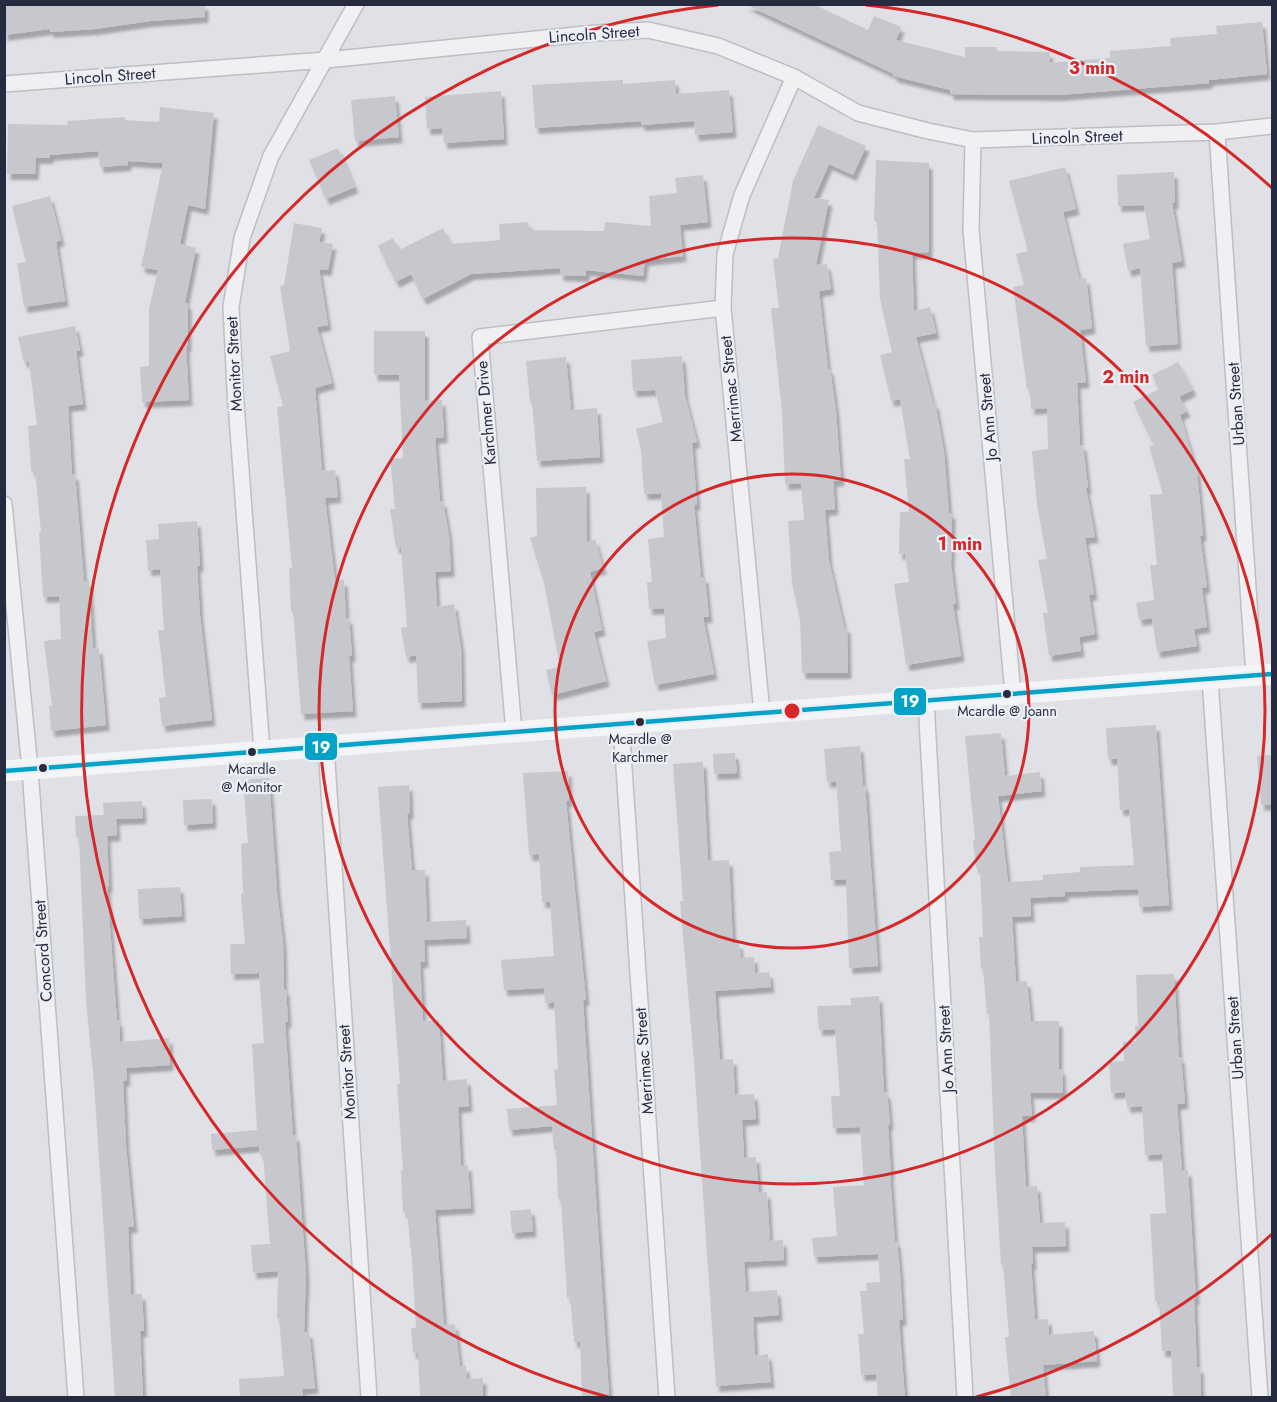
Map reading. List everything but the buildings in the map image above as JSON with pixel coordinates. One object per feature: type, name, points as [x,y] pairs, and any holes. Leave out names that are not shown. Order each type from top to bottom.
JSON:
[{"type":"main road","points":[[4,771],[1263,675]]},
{"type":"street","name":"Monitor Street","points":[[262,751],[231,307],[242,238],[271,156],[356,4]]},
{"type":"street","name":"Lincoln Street","points":[[4,84],[326,60],[596,33],[648,30],[718,46],[794,77],[858,113],[973,140],[1217,132],[1272,126]]},
{"type":"street","name":"Merrimac Street","points":[[762,713],[723,308],[725,254],[742,195],[794,77]]},
{"type":"street","name":"Urban Street","points":[[1217,132],[1263,675]]},
{"type":"street","name":"Jo Ann Street","points":[[973,140],[971,230],[1012,694]]},
{"type":"street","name":"Karchmer Drive","points":[[514,732],[480,337],[723,308]]},
{"type":"street","name":"Concord Street","points":[[4,504],[30,769],[76,1398]]},
{"type":"street","name":"Urban Street","points":[[1210,679],[1260,1398]]},
{"type":"street","name":"Jo Ann Street","points":[[926,700],[964,1398]]},
{"type":"street","name":"Merrimac Street","points":[[621,724],[667,1398]]},
{"type":"street","name":"Monitor Street","points":[[326,746],[369,1398]]},
{"type":"transit line","name":"19","points":[[4,771],[1272,674]]},
{"type":"place","name":"Mcardle @ Joann","points":[[1007,694]]},
{"type":"place","name":"Mcardle @ Karchmer","points":[[640,722]]},
{"type":"place","name":"Mcardle @ Monitor","points":[[252,752]]}]
